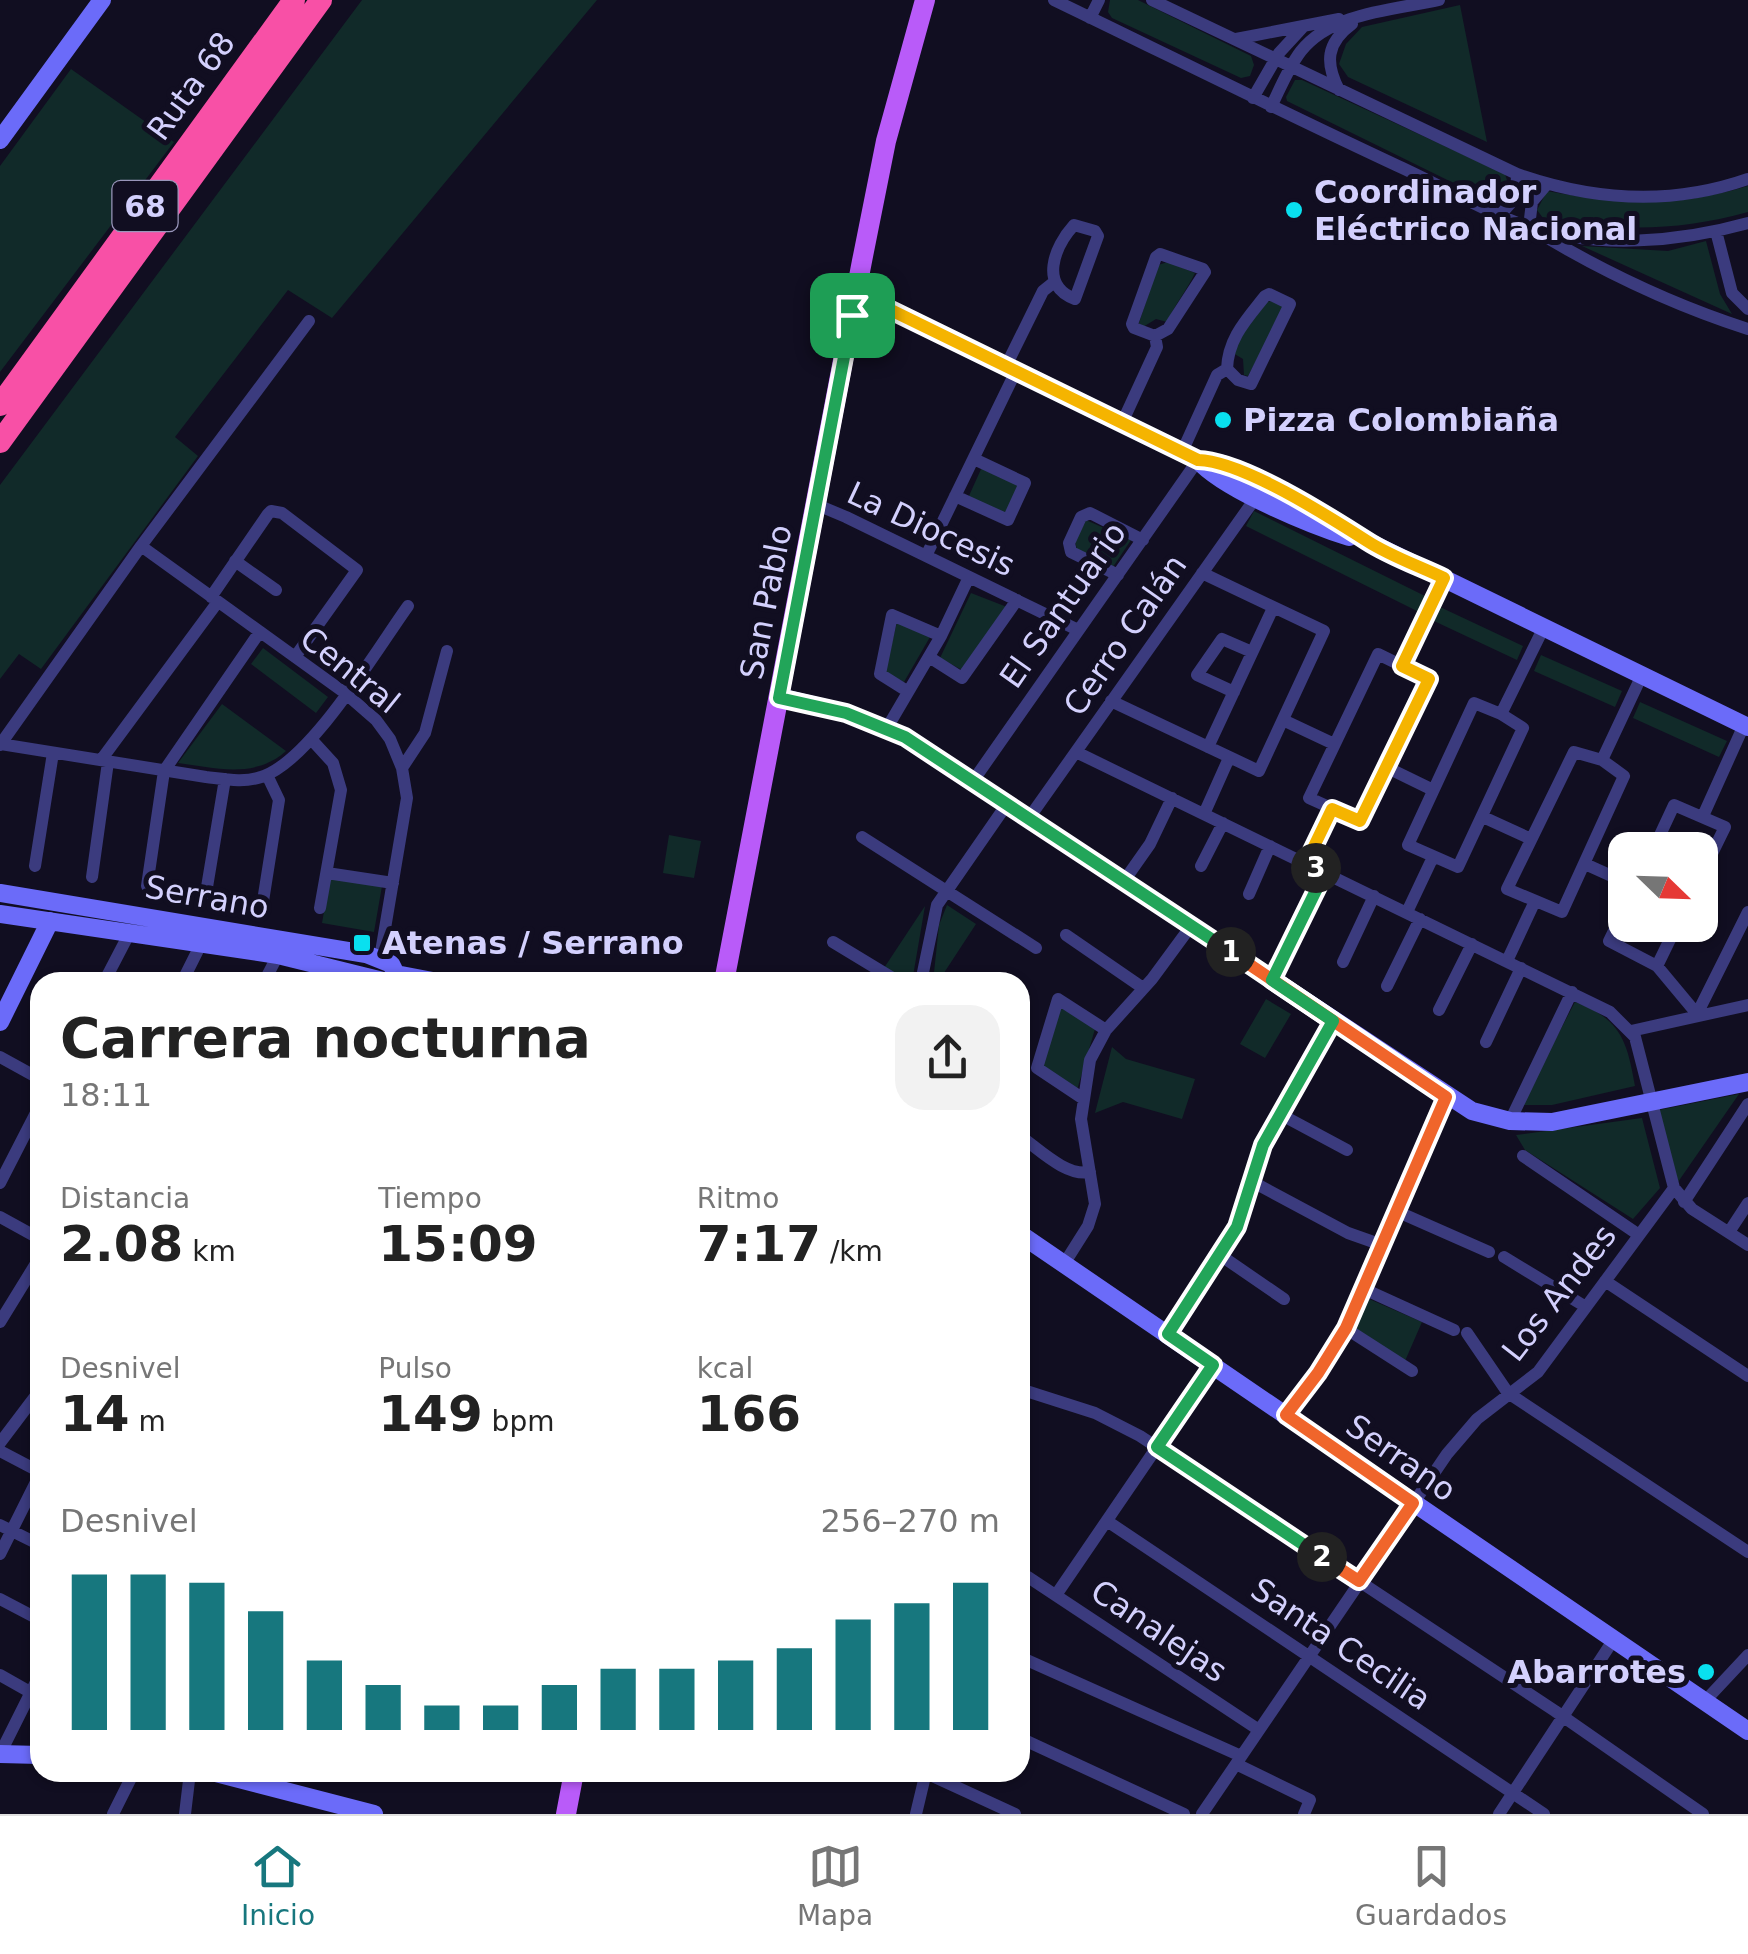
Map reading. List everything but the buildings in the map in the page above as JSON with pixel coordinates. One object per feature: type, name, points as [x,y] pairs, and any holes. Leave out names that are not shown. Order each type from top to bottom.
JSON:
[{"type":"highway","name":"Ruta 68","points":[[0,405],[294,0]]},
{"type":"highway","name":"Ruta 68","points":[[0,442],[321,0]]},
{"type":"main road","name":"San Pablo","points":[[726,972],[886,141],[925,0]]},
{"type":"main road","points":[[566,1814],[572,1782]]},
{"type":"street","points":[[0,140],[102,0]]},
{"type":"street","points":[[1054,0],[1642,285],[1748,330]]},
{"type":"street","points":[[1090,18],[1098,0]]},
{"type":"street","points":[[1152,0],[1517,174],[1547,184],[1604,197],[1635,198],[1688,194],[1748,178]]},
{"type":"street","points":[[1271,108],[1290,68],[1310,40],[1353,19],[1439,0]]},
{"type":"street","points":[[1234,40],[1333,18],[1353,19]]},
{"type":"street","points":[[1339,90],[1330,68],[1331,46],[1353,19]]},
{"type":"street","points":[[1253,98],[1274,60],[1305,25]]},
{"type":"street","points":[[1501,214],[1516,197],[1517,174]]},
{"type":"street","points":[[1528,227],[1532,202],[1547,184]]},
{"type":"street","points":[[1528,227],[1617,240],[1658,239],[1748,222]]},
{"type":"street","points":[[926,556],[974,458],[1043,291],[1052,283],[1052,267],[1069,230],[1074,225],[1094,231],[1098,236],[1078,296],[1075,299],[1062,294],[1052,283]]},
{"type":"street","points":[[1716,231],[1732,293],[1748,309]]},
{"type":"street","points":[[1160,254],[1203,269],[1205,272],[1168,329],[1155,336],[1132,324],[1156,257],[1160,254]]},
{"type":"street","points":[[856,293],[1190,456],[1214,476],[1261,491],[1322,528],[1369,542],[1746,726],[1703,816]]},
{"type":"street","name":"El Santuario","points":[[973,781],[1143,540],[1190,456],[1237,331],[1265,296],[1269,294],[1290,304],[1250,384],[1238,380],[1226,368]]},
{"type":"street","points":[[308,321],[0,745],[225,780],[268,775],[311,739],[408,606]]},
{"type":"street","points":[[1122,423],[1157,347],[1155,336]]},
{"type":"street","points":[[955,496],[1008,520],[1025,483],[974,458]]},
{"type":"street","name":"Cerro Calán","points":[[1029,818],[1261,491]]},
{"type":"street","name":"La Diocesis","points":[[815,504],[1078,630]]},
{"type":"street","points":[[92,877],[104,761],[268,514],[277,510],[357,570],[295,658]]},
{"type":"street","points":[[1118,576],[1071,552],[1069,542],[1082,516],[1090,513],[1143,540]]},
{"type":"street","name":"Central","points":[[141,546],[345,693],[384,730],[402,768],[406,810],[380,958]]},
{"type":"street","points":[[235,562],[276,590]]},
{"type":"street","points":[[1111,701],[1259,772],[1324,630],[1202,574]]},
{"type":"street","points":[[887,728],[929,658],[969,576]]},
{"type":"street","points":[[1402,666],[1444,578]]},
{"type":"street","points":[[929,658],[962,678],[1016,600]]},
{"type":"street","points":[[1208,748],[1273,608]]},
{"type":"street","points":[[907,691],[880,674],[892,615],[940,636]]},
{"type":"street","points":[[1501,714],[1544,627]]},
{"type":"street","points":[[147,886],[164,770],[259,634]]},
{"type":"street","points":[[1234,692],[1197,675],[1222,639],[1252,652]]},
{"type":"street","points":[[402,768],[425,733],[446,650]]},
{"type":"street","points":[[1378,654],[1402,666],[1429,679],[1360,821],[1309,798],[1378,654]]},
{"type":"street","points":[[1602,760],[1642,675]]},
{"type":"street","points":[[779,698],[846,713],[887,728],[1472,1111],[1510,1121],[1562,1120],[1748,1082]]},
{"type":"street","points":[[1474,703],[1501,714],[1522,728],[1458,868],[1408,844],[1474,703]]},
{"type":"street","points":[[1283,720],[1334,744]]},
{"type":"street","points":[[311,739],[333,764],[341,796],[320,908]]},
{"type":"street","points":[[1076,752],[1610,1012],[1631,1031],[1674,1188],[1684,1202],[1748,1245]]},
{"type":"street","points":[[1574,752],[1602,760],[1624,776],[1562,912],[1506,889],[1574,752]]},
{"type":"street","points":[[35,866],[53,753]]},
{"type":"street","points":[[1204,814],[1229,758]]},
{"type":"street","points":[[1386,767],[1432,789]]},
{"type":"street","points":[[264,901],[279,800],[268,775]]},
{"type":"street","points":[[206,893],[225,780]]},
{"type":"street","points":[[1124,880],[1150,844],[1172,798]]},
{"type":"street","points":[[923,972],[931,922],[946,890],[1007,804]]},
{"type":"street","points":[[1661,832],[1674,805],[1725,827],[1718,841]]},
{"type":"street","points":[[1306,863],[1332,809]]},
{"type":"street","points":[[1483,816],[1531,838]]},
{"type":"street","points":[[1201,866],[1223,823]]},
{"type":"street","points":[[862,837],[1036,948]]},
{"type":"street","points":[[1249,894],[1270,846]]},
{"type":"street","points":[[1406,912],[1433,857]]},
{"type":"street","points":[[1585,864],[1608,874]]},
{"type":"street","points":[[1272,980],[1325,872]]},
{"type":"street","points":[[327,873],[394,883]]},
{"type":"street","name":"Serrano","points":[[0,893],[380,958]]},
{"type":"street","points":[[1343,962],[1374,896]]},
{"type":"street","points":[[1507,960],[1535,901]]},
{"type":"street","points":[[1697,1014],[1748,912]]},
{"type":"street","name":"Serrano","points":[[0,914],[278,955],[347,972]]},
{"type":"street","points":[[1387,986],[1420,919]]},
{"type":"street","points":[[0,1022],[50,921]]},
{"type":"street","points":[[1064,1264],[1093,1214],[1094,1192],[1082,1132],[1082,1098],[1090,1060],[1106,1030],[1191,926]]},
{"type":"street","points":[[109,972],[129,934]]},
{"type":"street","points":[[1066,936],[1143,988]]},
{"type":"street","points":[[834,942],[884,972]]},
{"type":"street","points":[[1611,942],[1657,966],[1697,1014]]},
{"type":"street","points":[[1657,966],[1669,942]]},
{"type":"street","points":[[187,972],[202,944]]},
{"type":"street","points":[[1439,1010],[1472,944]]},
{"type":"street","points":[[269,972],[278,955]]},
{"type":"street","points":[[380,958],[397,972]]},
{"type":"street","points":[[1486,1042],[1521,968]]},
{"type":"street","points":[[1510,1121],[1572,992]]},
{"type":"street","points":[[1082,1098],[1037,1068],[1058,999],[1106,1030]]},
{"type":"street","points":[[1631,1031],[1748,1005]]},
{"type":"street","points":[[1168,1334],[1242,1218],[1263,1145],[1333,1021]]},
{"type":"street","points":[[0,1058],[30,1073]]},
{"type":"street","points":[[1286,1415],[1346,1328],[1446,1097]]},
{"type":"street","points":[[1684,1202],[1748,1104]]},
{"type":"street","points":[[1278,1114],[1347,1150]]},
{"type":"street","points":[[0,1182],[30,1124]]},
{"type":"street","points":[[1030,1143],[1069,1170],[1090,1172]]},
{"type":"street","points":[[1523,1156],[1639,1235]]},
{"type":"street","points":[[1252,1181],[1382,1246]]},
{"type":"street","name":"Los Andes","points":[[1202,1814],[1466,1430],[1538,1372],[1674,1188]]},
{"type":"street","points":[[1729,1232],[1748,1202]]},
{"type":"street","points":[[1396,1211],[1489,1252]]},
{"type":"street","points":[[0,1217],[30,1233]]},
{"type":"street","name":"Serrano","points":[[1030,1241],[1748,1730]]},
{"type":"street","points":[[1220,1255],[1284,1299]]},
{"type":"street","points":[[1504,1257],[1586,1307]]},
{"type":"street","points":[[0,1322],[30,1274]]},
{"type":"street","points":[[1605,1281],[1748,1376]]},
{"type":"street","points":[[1364,1289],[1460,1331],[1508,1393],[1748,1552]]},
{"type":"street","points":[[1346,1328],[1412,1371]]},
{"type":"street","points":[[1056,1596],[1213,1365]]},
{"type":"street","points":[[1030,1392],[1095,1413],[1157,1447],[1564,1716],[1703,1814]]},
{"type":"street","points":[[0,1444],[30,1403]]},
{"type":"street","points":[[0,1412],[15,1423]]},
{"type":"street","points":[[0,1452],[30,1468]]},
{"type":"street","points":[[0,1554],[6,1528],[30,1489]]},
{"type":"street","name":"Santa Cecilia","points":[[1106,1521],[1544,1814]]},
{"type":"street","points":[[6,1528],[30,1540]]},
{"type":"street","name":"Canalejas","points":[[1030,1578],[1259,1730]]},
{"type":"street","points":[[0,1599],[30,1615]]},
{"type":"street","points":[[1499,1814],[1614,1640]]},
{"type":"street","points":[[1705,1701],[1748,1655]]},
{"type":"street","points":[[1030,1661],[1238,1760],[1307,1807]]},
{"type":"street","points":[[0,1675],[30,1692],[0,1754],[30,1755]]},
{"type":"street","points":[[1030,1743],[1179,1813]]},
{"type":"street","points":[[113,1814],[129,1782]]},
{"type":"street","points":[[185,1814],[189,1782]]},
{"type":"street","points":[[251,1782],[374,1814]]},
{"type":"street","points":[[916,1814],[924,1782]]},
{"type":"street","points":[[943,1782],[996,1810],[1015,1814]]},
{"type":"green space","points":[[362,0],[597,0],[332,318],[288,290],[175,437],[198,456],[41,669],[19,654],[0,679],[0,485]]},
{"type":"green space","points":[[1110,0],[1138,0],[1251,56],[1254,65],[1250,76],[1241,78],[1112,18],[1108,12]]},
{"type":"green space","points":[[1460,5],[1487,142],[1348,77],[1339,64],[1346,44],[1362,27]]},
{"type":"green space","points":[[71,69],[174,142],[0,372],[0,166]]},
{"type":"green space","points":[[1295,80],[1505,174],[1510,190],[1499,202],[1490,201],[1287,101]]},
{"type":"green space","points":[[1748,186],[1748,212],[1671,226],[1570,222],[1543,218],[1537,210],[1547,191],[1648,202],[1695,198]]},
{"type":"green space","points":[[1706,241],[1720,294],[1732,314],[1582,246],[1668,251]]},
{"type":"green space","points":[[1168,262],[1195,273],[1167,322],[1156,319],[1138,326],[1158,265]]},
{"type":"green space","points":[[1267,302],[1282,306],[1283,311],[1248,376],[1244,375],[1243,359],[1233,353],[1239,339]]},
{"type":"green space","points":[[982,467],[1020,484],[1006,515],[968,498]]},
{"type":"green space","points":[[1254,511],[1429,598],[1421,613],[1246,526]]},
{"type":"green space","points":[[1086,520],[1131,540],[1113,567],[1077,549],[1075,542]]},
{"type":"green space","points":[[971,593],[1007,607],[962,670],[940,658]]},
{"type":"green space","points":[[1440,607],[1523,646],[1517,660],[1434,621]]},
{"type":"green space","points":[[897,622],[930,637],[904,682],[885,672]]},
{"type":"green space","points":[[263,648],[328,697],[316,713],[251,664]]},
{"type":"green space","points":[[1541,655],[1622,691],[1615,707],[1534,671]]},
{"type":"green space","points":[[1640,702],[1727,741],[1719,757],[1633,718]]},
{"type":"green space","points":[[222,704],[286,751],[274,760],[248,768],[178,763]]},
{"type":"green space","points":[[669,835],[701,841],[694,878],[663,873]]},
{"type":"green space","points":[[330,877],[382,886],[374,932],[322,923]]},
{"type":"green space","points":[[947,905],[976,924],[945,972],[934,972],[939,925]]},
{"type":"green space","points":[[925,906],[914,972],[891,972],[884,968]]},
{"type":"green space","points":[[1266,999],[1291,1014],[1265,1058],[1240,1044]]},
{"type":"green space","points":[[1575,1002],[1612,1024],[1625,1044],[1635,1086],[1552,1105],[1521,1105]]},
{"type":"green space","points":[[1060,1007],[1095,1029],[1077,1090],[1043,1066]]},
{"type":"green space","points":[[1112,1047],[1126,1059],[1195,1079],[1182,1119],[1123,1102],[1095,1113]]},
{"type":"green space","points":[[1739,1094],[1678,1182],[1659,1110]]},
{"type":"green space","points":[[1642,1118],[1660,1188],[1633,1219],[1525,1150],[1516,1135]]},
{"type":"green space","points":[[1369,1299],[1422,1322],[1405,1361],[1355,1329]]},
{"type":"place","name":"Coordinador Eléctrico Nacional","points":[[1294,210]]},
{"type":"place","name":"Pizza Colombiaña","points":[[1223,420]]},
{"type":"place","name":"Atenas / Serrano","points":[[362,943]]},
{"type":"place","name":"Abarrotes","points":[[1706,1672]]},
{"type":"route","points":[[852,315],[779,698],[846,713],[905,737],[1029,818],[1272,980],[1333,1021],[1446,1097],[1346,1328],[1286,1415],[1413,1503],[1359,1581],[1157,1447],[1213,1365],[1168,1334],[1237,1227],[1263,1145],[1333,1021],[1272,980],[1325,872],[1306,863],[1332,809],[1360,821],[1429,679],[1402,666],[1444,578],[1369,542],[1293,498],[1222,464],[1198,460],[856,293],[852,315]]}]
